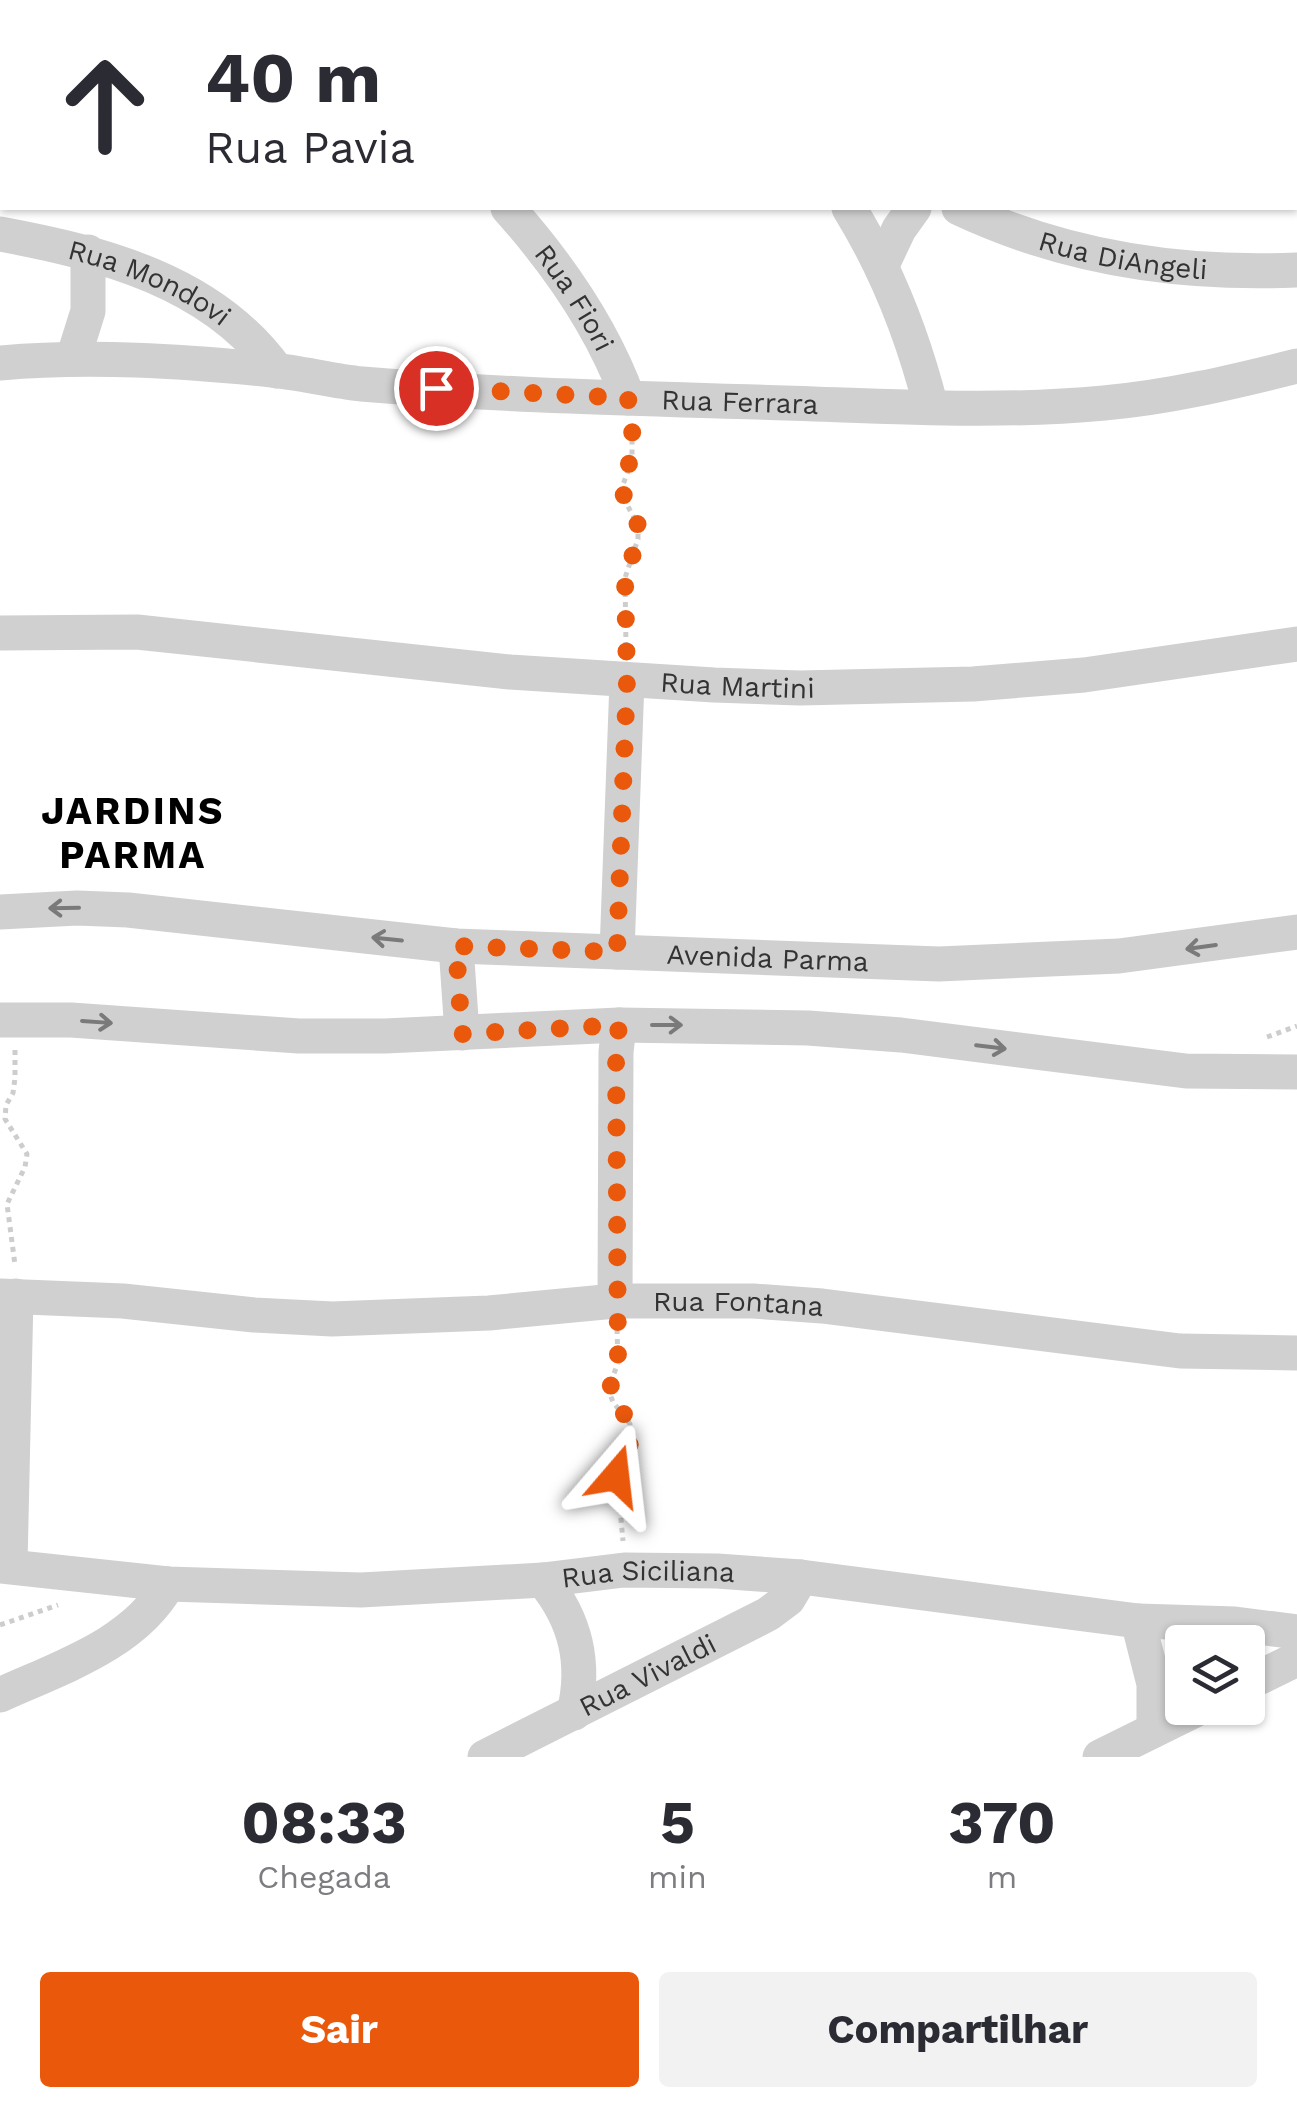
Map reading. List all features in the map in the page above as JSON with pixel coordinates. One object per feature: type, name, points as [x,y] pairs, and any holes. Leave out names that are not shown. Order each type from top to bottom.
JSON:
[{"type":"street","name":"Rua Fiori","points":[[510,210],[562,275],[591,320],[628,398]]},
{"type":"street","points":[[850,210],[882,265],[908,329],[930,407]]},
{"type":"street","points":[[882,265],[913,210]]},
{"type":"street","name":"Rua DiAngeli","points":[[964,210],[1030,236],[1138,263],[1211,271],[1297,270]]},
{"type":"street","name":"Rua Mondovi","points":[[0,234],[88,252],[148,273],[211,308],[262,350],[277,371]]},
{"type":"street","points":[[72,359],[88,311],[88,252]]},
{"type":"street","name":"Rua Ferrara","points":[[0,363],[72,359],[277,371],[360,384],[628,398],[991,409],[1106,403],[1213,387],[1297,366]]},
{"type":"street","name":"Rua Martini","points":[[0,633],[137,632],[412,662],[627,680],[800,688],[973,684],[1102,673],[1297,644]]},
{"type":"street","points":[[617,952],[627,680]]},
{"type":"street","name":"Avenida Parma","points":[[0,912],[128,910],[456,946],[939,964],[1029,962],[1172,951],[1297,932]]},
{"type":"street","points":[[456,946],[462,1034]]},
{"type":"street","points":[[7,1020],[71,1020],[299,1036],[462,1034],[619,1025],[808,1028],[902,1035],[1186,1071],[1297,1072]]},
{"type":"street","points":[[616,1302],[619,1025]]},
{"type":"street","points":[[5,1565],[8,1296]]},
{"type":"street","name":"Rua Fontana","points":[[8,1296],[123,1301],[254,1316],[332,1318],[489,1314],[684,1300],[822,1306],[1180,1351],[1297,1354]]},
{"type":"street","name":"Rua Siciliana","points":[[5,1565],[168,1584],[361,1590],[544,1580],[624,1570],[718,1571],[1138,1621],[1234,1624],[1297,1632]]},
{"type":"street","name":"Rua Vivaldi","points":[[485,1757],[768,1614],[788,1598],[801,1578]]},
{"type":"street","points":[[544,1580],[557,1597],[576,1637],[580,1675],[574,1713]]},
{"type":"street","points":[[0,1696],[118,1637],[150,1610],[168,1584]]},
{"type":"street","points":[[1138,1621],[1154,1684],[1154,1730]]},
{"type":"street","points":[[1265,1675],[1297,1659]]},
{"type":"street","points":[[1100,1757],[1165,1725]]},
{"type":"path","points":[[627,680],[625,578],[638,539],[638,525],[622,487],[634,447],[628,398]]},
{"type":"path","points":[[7,1020],[15,1078],[5,1118],[27,1154],[26,1167],[7,1204],[14,1245],[8,1296]]},
{"type":"path","points":[[616,1302],[618,1363],[608,1389],[630,1424],[632,1438],[616,1476],[615,1490],[622,1516],[624,1570]]},
{"type":"district","name":"JARDINS PARMA","points":[[133,833]]},
{"type":"route","points":[[436,388],[628,398],[634,447],[622,487],[638,525],[638,539],[625,578],[627,680],[617,952],[456,946],[462,1034],[619,1025],[615,1276],[618,1363],[608,1389],[630,1424],[632,1438],[616,1476]]}]
